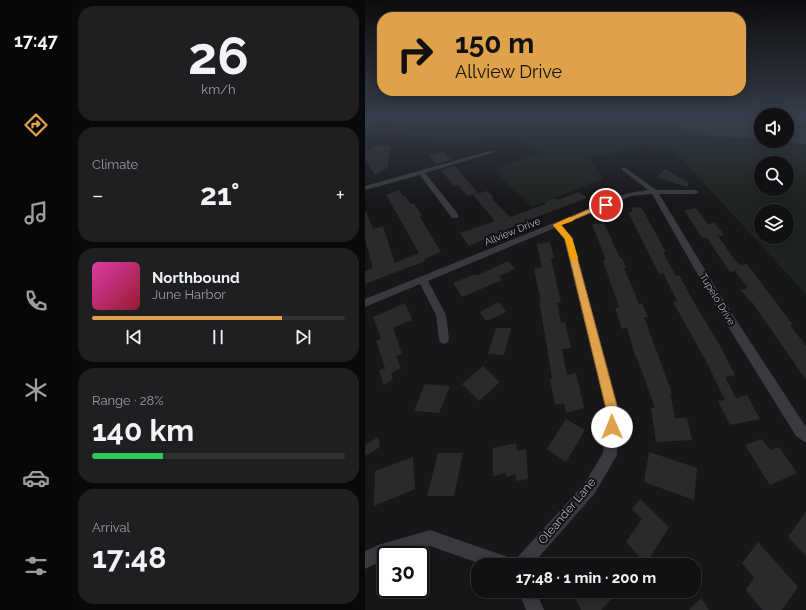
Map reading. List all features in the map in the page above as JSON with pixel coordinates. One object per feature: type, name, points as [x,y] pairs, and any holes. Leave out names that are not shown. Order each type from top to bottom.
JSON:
[{"type":"street","points":[[365,188],[492,152]]},
{"type":"street","name":"Tupelo Drive","points":[[624,169],[654,192],[723,309],[801,431],[806,436]]},
{"type":"street","points":[[421,172],[455,216]]},
{"type":"street","name":"Allview Drive","points":[[365,303],[630,194],[654,192],[695,192]]},
{"type":"street","name":"Oleander Lane","points":[[527,558],[590,488],[610,454],[613,413],[569,238],[557,225]]},
{"type":"street","points":[[423,280],[441,315],[444,339]]},
{"type":"street","points":[[365,561],[378,553],[430,538],[488,558]]},
{"type":"street","points":[[530,598],[535,610]]},
{"type":"shaded area","points":[[526,144],[754,144],[754,148],[794,148],[794,144],[806,144],[806,294],[760,244],[794,244],[794,204],[754,204],[754,238],[675,152],[647,145],[589,158],[603,179],[532,207],[493,170],[543,152]]},
{"type":"building","points":[[382,145],[391,146],[387,168],[375,175],[365,158],[365,152],[375,146],[379,147]]},
{"type":"building","points":[[443,152],[451,160],[436,164],[429,156]]},
{"type":"building","points":[[455,166],[478,193],[467,196],[458,185],[454,186],[441,170]]},
{"type":"building","points":[[665,169],[689,183],[687,187],[657,177]]},
{"type":"building","points":[[399,190],[403,197],[405,196],[411,204],[414,203],[422,216],[420,217],[441,252],[424,259],[425,261],[365,284],[365,271],[373,268],[365,239],[366,211],[373,229],[383,226],[395,263],[419,253],[386,195]]},
{"type":"building","points":[[487,191],[494,198],[492,199],[510,217],[546,204],[544,202],[555,198],[557,200],[579,192],[587,198],[534,218],[469,246],[460,233],[495,221],[473,195]]},
{"type":"building","points":[[641,207],[666,252],[663,252],[676,276],[679,275],[722,349],[735,375],[725,377],[736,398],[747,395],[760,419],[730,425],[718,401],[725,400],[706,361],[673,302],[677,301],[663,273],[659,274],[628,212],[633,212],[631,208]]},
{"type":"building","points":[[696,208],[708,224],[715,223],[724,235],[718,236],[734,259],[740,265],[747,264],[793,325],[790,325],[806,346],[806,380],[752,302],[750,302],[741,290],[748,288],[735,271],[730,272],[707,238],[702,238],[684,210]]},
{"type":"building","points":[[604,223],[620,258],[622,258],[626,268],[624,268],[639,304],[642,303],[648,317],[644,317],[672,393],[670,393],[675,418],[687,418],[692,440],[656,442],[651,408],[655,408],[636,358],[627,328],[622,329],[615,308],[619,307],[603,261],[606,260],[592,224]]},
{"type":"building","points":[[550,242],[554,258],[551,258],[561,303],[557,303],[561,323],[565,322],[571,348],[562,349],[567,375],[576,373],[584,408],[566,413],[564,403],[555,405],[539,299],[541,302],[534,269],[542,267],[537,244]]},
{"type":"building","points":[[508,261],[515,269],[499,276],[502,280],[462,297],[453,283],[475,274],[476,276]]},
{"type":"building","points":[[499,302],[506,312],[489,320],[485,320],[480,312]]},
{"type":"building","points":[[405,303],[412,320],[393,328],[402,354],[396,356],[401,368],[391,373],[393,379],[384,385],[379,371],[385,368],[376,341],[381,338],[373,317]]},
{"type":"building","points":[[496,328],[511,328],[504,355],[488,354]]},
{"type":"building","points":[[483,366],[500,382],[479,401],[462,384]]},
{"type":"building","points":[[425,384],[450,386],[439,413],[414,411]]},
{"type":"building","points":[[566,419],[585,430],[566,462],[547,449]]},
{"type":"building","points":[[378,437],[380,447],[365,456],[365,445]]},
{"type":"building","points":[[762,439],[770,450],[779,447],[797,473],[770,485],[745,445]]},
{"type":"building","points":[[516,443],[517,451],[526,449],[528,479],[516,481],[516,474],[506,477],[506,473],[493,476],[493,448]]},
{"type":"building","points":[[649,452],[697,468],[694,500],[644,482]]},
{"type":"building","points":[[438,453],[463,453],[454,496],[427,496]]},
{"type":"building","points":[[413,457],[415,489],[374,506],[375,471]]},
{"type":"building","points":[[640,499],[669,527],[650,558],[641,558],[626,542],[642,519],[632,509]]},
{"type":"building","points":[[806,512],[806,556],[788,537]]},
{"type":"building","points":[[758,542],[798,587],[782,610],[762,610],[746,590],[754,578],[742,563]]},
{"type":"building","points":[[575,598],[613,598],[601,610],[581,610]]},
{"type":"building","points":[[701,598],[709,610],[689,610]]},
{"type":"slow traffic","points":[[570,219],[557,225],[569,238],[574,258]]},
{"type":"route","points":[[606,205],[557,225],[569,238],[613,413],[612,427]]}]
